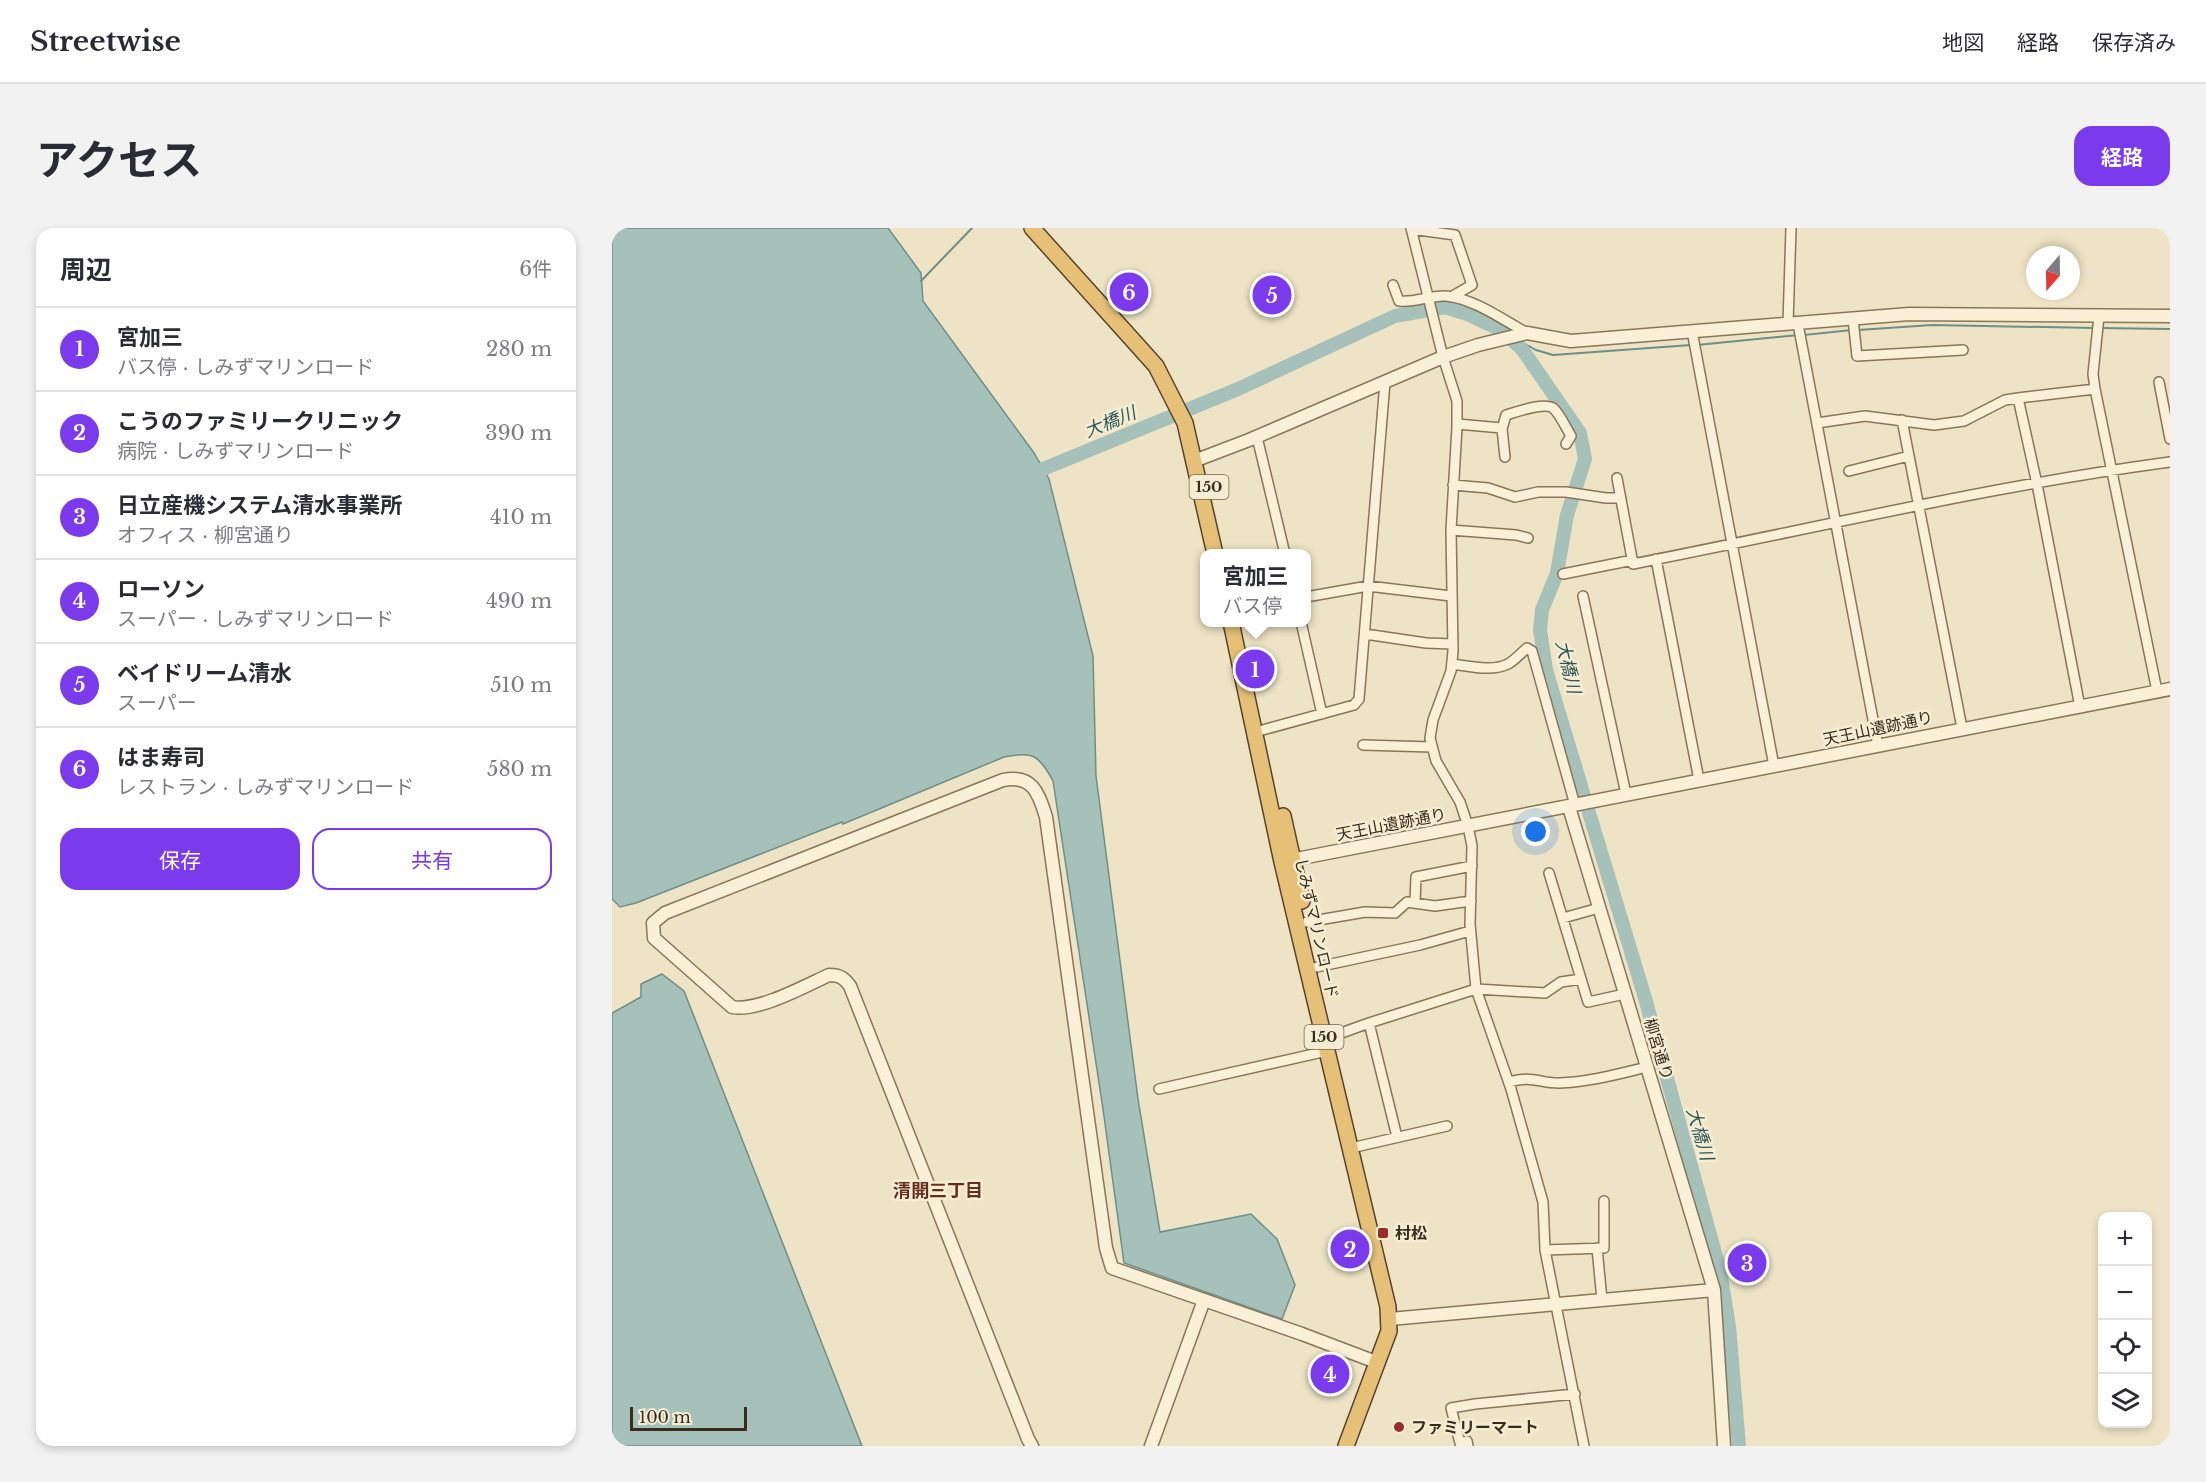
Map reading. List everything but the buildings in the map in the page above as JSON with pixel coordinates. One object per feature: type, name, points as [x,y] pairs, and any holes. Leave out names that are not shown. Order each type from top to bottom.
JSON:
[{"type":"highway","name":"150","points":[[1032,228],[1156,366],[1178,398]]},
{"type":"highway","name":"150","points":[[1043,228],[1162,363],[1189,422],[1223,549]]},
{"type":"highway","name":"150","points":[[1198,460],[1214,549]]},
{"type":"highway","name":"しみずマリンロード","points":[[1232,627],[1259,731],[1327,1051],[1355,1148]]},
{"type":"highway","name":"しみずマリンロード","points":[[1241,627],[1259,731]]},
{"type":"highway","name":"しみずマリンロード","points":[[1288,861],[1306,922],[1333,1036],[1396,1334],[1356,1446]]},
{"type":"highway","name":"しみずマリンロード","points":[[1346,1446],[1394,1319]]},
{"type":"street","points":[[1791,228],[1793,324],[1817,423],[1878,746]]},
{"type":"street","points":[[1393,285],[1400,301],[1405,302],[1429,299],[1451,297],[1472,285],[1455,235],[1411,229],[1429,299],[1443,357],[1457,401],[1451,530],[1452,664],[1433,720],[1430,738],[1436,760],[1460,802],[1468,826],[1472,846],[1470,931],[1476,990],[1509,1082],[1543,1202],[1545,1250],[1554,1305],[1566,1346],[1584,1446]]},
{"type":"street","points":[[1451,297],[1482,309],[1523,334]]},
{"type":"street","points":[[1198,460],[1443,357],[1498,339],[1523,334],[1571,341],[1918,314],[2170,316]]},
{"type":"street","points":[[2099,316],[2094,374],[2095,389],[2157,691]]},
{"type":"street","points":[[1853,319],[1857,356],[1963,350]]},
{"type":"street","points":[[1692,332],[1774,766]]},
{"type":"street","points":[[1259,731],[1354,705],[1359,699],[1385,382]]},
{"type":"street","points":[[2159,382],[2170,439]]},
{"type":"street","points":[[1817,423],[1864,416],[1934,425],[1964,421],[2005,400],[2095,389]]},
{"type":"street","points":[[2018,398],[2080,707]]},
{"type":"street","points":[[1505,457],[1502,428],[1506,415],[1545,406],[1554,409],[1571,436],[1566,444]]},
{"type":"street","points":[[1902,420],[1962,728]]},
{"type":"street","points":[[1457,424],[1502,428]]},
{"type":"street","points":[[1257,436],[1284,549]]},
{"type":"street","points":[[1849,471],[1909,456]]},
{"type":"street","points":[[1617,478],[1633,564],[2037,484],[2170,462]]},
{"type":"street","points":[[1454,485],[1488,488],[1515,497],[1538,492],[1566,492],[1620,498]]},
{"type":"street","points":[[1451,530],[1528,538]]},
{"type":"street","points":[[1656,559],[1700,780]]},
{"type":"street","points":[[1563,574],[1633,560]]},
{"type":"street","points":[[1311,596],[1368,586],[1450,596]]},
{"type":"street","points":[[1583,596],[1626,794]]},
{"type":"street","points":[[1302,627],[1322,714]]},
{"type":"street","points":[[1365,634],[1426,643],[1453,644]]},
{"type":"street","points":[[1452,664],[1501,666],[1514,660],[1527,648],[1532,651],[1574,806]]},
{"type":"street","name":"天王山遺跡通り","points":[[1288,861],[2170,689]]},
{"type":"street","points":[[1363,746],[1432,747]]},
{"type":"street","points":[[1032,1446],[850,986],[844,978],[830,975],[756,1006],[742,1009],[732,1007],[654,938],[653,923],[658,917],[1003,780],[1010,779],[1031,784],[1040,796],[1046,817],[1108,1260],[1112,1268],[1376,1362]]},
{"type":"street","name":"柳宮通り","points":[[1574,806],[1599,908],[1714,1290],[1724,1446]]},
{"type":"street","points":[[1415,902],[1416,877],[1472,866]]},
{"type":"street","points":[[1549,873],[1588,1002],[1625,994]]},
{"type":"street","points":[[1306,922],[1365,912],[1395,914],[1407,902],[1435,906],[1471,901]]},
{"type":"street","points":[[1563,918],[1599,908]]},
{"type":"street","points":[[1317,967],[1420,945],[1470,931]]},
{"type":"street","points":[[1333,1036],[1476,990],[1545,993],[1561,982],[1581,979]]},
{"type":"street","points":[[1369,1023],[1397,1137]]},
{"type":"street","points":[[1159,1089],[1327,1051]]},
{"type":"street","points":[[1509,1082],[1524,1078],[1558,1083],[1597,1079],[1647,1067]]},
{"type":"street","points":[[1355,1148],[1447,1126]]},
{"type":"street","points":[[1545,1250],[1604,1248],[1604,1201]]},
{"type":"street","points":[[1597,1248],[1602,1300]]},
{"type":"street","points":[[1394,1319],[1714,1290]]},
{"type":"street","points":[[1151,1446],[1204,1300]]},
{"type":"street","points":[[1468,1446],[1467,1441],[1460,1443],[1451,1408],[1575,1394]]},
{"type":"water","points":[[612,228],[888,228],[921,273],[923,301],[1034,453],[1049,479],[1093,656],[1096,776],[1138,1099],[1160,1232],[1251,1214],[1277,1239],[1295,1285],[1282,1319],[1124,1263],[1053,781],[1039,760],[1029,755],[1004,757],[843,824],[842,822],[636,903],[620,907],[612,899]]},
{"type":"water","points":[[662,974],[684,991],[862,1446],[612,1446],[612,1013],[641,997],[641,984]]},
{"type":"waterway","points":[[921,281],[972,228]]},
{"type":"waterway","name":"大橋川","points":[[1043,469],[1238,389],[1395,316],[1445,307],[1467,314],[1501,330],[1522,349],[1580,433],[1585,459],[1567,515],[1557,573],[1542,610],[1540,630],[1546,670],[1645,998],[1720,1271],[1729,1326],[1739,1446]]},
{"type":"waterway","points":[[1858,330],[1932,325],[2095,328]]},
{"type":"waterway","points":[[2101,328],[2170,329]]},
{"type":"waterway","points":[[1804,335],[1852,330]]},
{"type":"waterway","points":[[1697,345],[1799,335]]},
{"type":"waterway","points":[[1518,340],[1536,350],[1553,355],[1691,345]]},
{"type":"place","name":"はま寿司","points":[[1129,292]]},
{"type":"place","name":"ベイドリーム清水","points":[[1272,295]]},
{"type":"place","name":"宮加三","points":[[1255,669]]},
{"type":"place","name":"村松","points":[[1383,1233]]},
{"type":"place","name":"こうのファミリークリニック","points":[[1350,1249]]},
{"type":"place","name":"日立産機システム清水事業所","points":[[1747,1263]]},
{"type":"place","name":"ローソン","points":[[1330,1374]]},
{"type":"place","name":"ファミリーマート","points":[[1399,1427]]},
{"type":"district","name":"清開三丁目","points":[[938,1191]]}]
